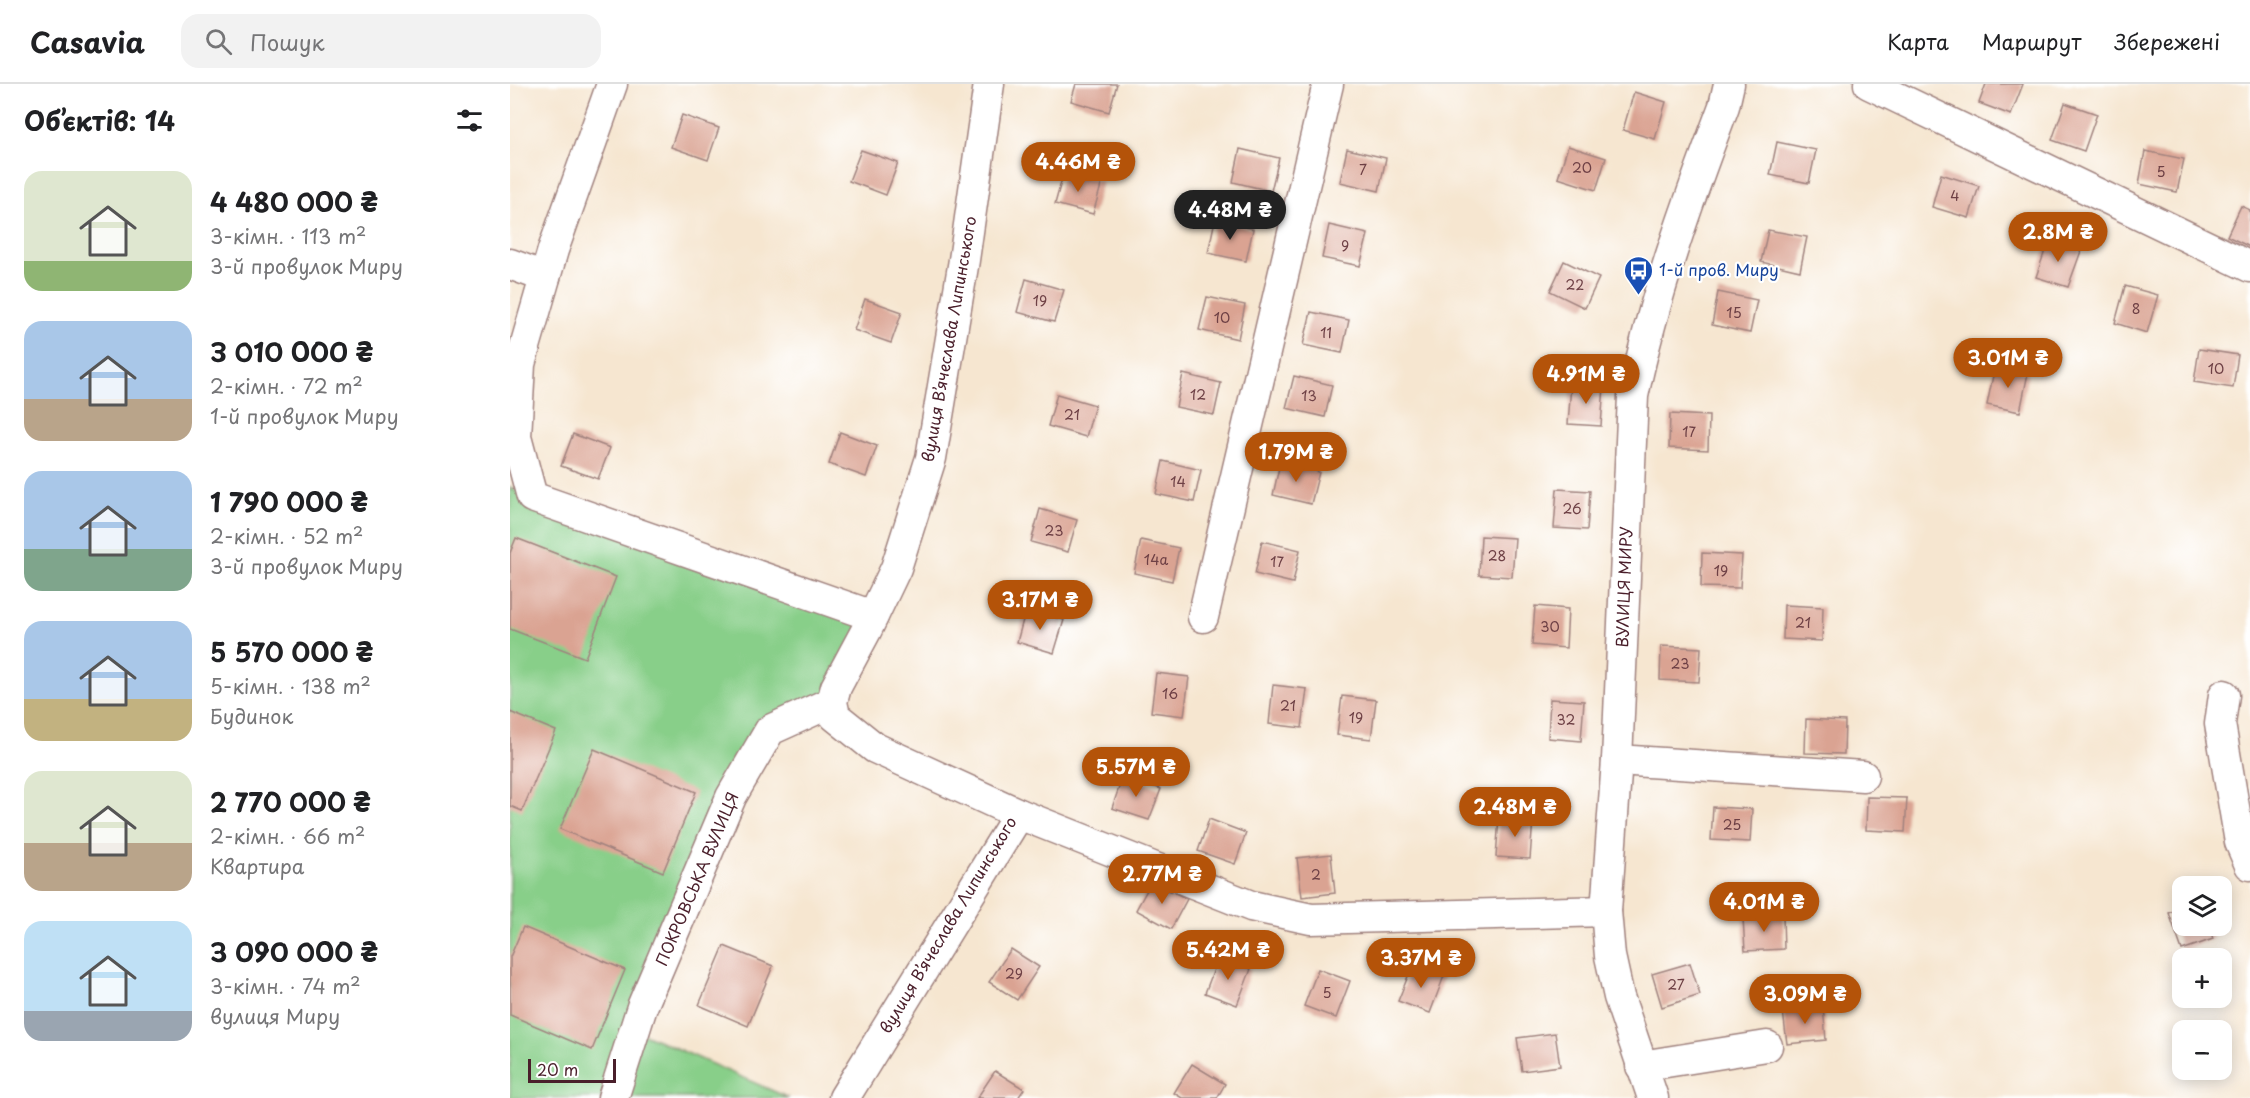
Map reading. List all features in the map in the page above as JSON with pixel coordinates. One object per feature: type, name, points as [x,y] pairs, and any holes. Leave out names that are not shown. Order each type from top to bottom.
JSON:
[{"type":"street","points":[[612,84],[553,250],[520,364],[516,437],[521,492],[873,616]]},
{"type":"street","name":"вулиця Вʼячеслава Липинського","points":[[844,1098],[1019,814],[875,748],[835,716],[832,702],[836,687],[896,568],[931,458],[964,260],[989,84]]},
{"type":"street","points":[[1203,617],[1328,84]]},
{"type":"street","name":"ВУЛИЦЯ МИРУ","points":[[1653,1098],[1641,1066],[1615,976],[1610,956],[1606,911],[1617,760],[1633,396],[1643,346],[1659,288],[1724,106],[1729,84]]},
{"type":"street","points":[[1869,84],[2250,267]]},
{"type":"street","points":[[510,264],[545,277]]},
{"type":"street","points":[[2224,695],[2220,724],[2240,842],[2250,865]]},
{"type":"street","name":"ПОКРОВСЬКА ВУЛИЦЯ","points":[[613,1098],[642,1007],[731,797],[770,730],[832,702]]},
{"type":"street","points":[[1617,760],[1863,776]]},
{"type":"street","points":[[1019,814],[1251,906],[1311,919],[1606,911]]},
{"type":"street","points":[[1641,1066],[1767,1046]]},
{"type":"green space","points":[[510,488],[873,616],[832,702],[769,730],[635,1030],[789,1098],[510,1098]]},
{"type":"building","points":[[1076,84],[1117,84],[1109,112],[1071,101]]},
{"type":"building","points":[[1986,84],[2023,84],[2011,115],[1979,103]]},
{"type":"building","points":[[1634,92],[1666,102],[1655,139],[1623,130]]},
{"type":"building","points":[[2065,103],[2097,114],[2084,151],[2052,140]]},
{"type":"building","points":[[682,115],[719,128],[708,160],[671,147]]},
{"type":"building","points":[[1777,142],[1816,150],[1809,183],[1770,175]]},
{"type":"building","points":[[1568,146],[1606,158],[1596,190],[1558,178]]},
{"type":"building","points":[[1240,149],[1279,158],[1271,191],[1233,182]]},
{"type":"building","points":[[1347,149],[1386,158],[1379,191],[1340,182]]},
{"type":"building","points":[[861,150],[898,163],[886,195],[849,181]]},
{"type":"building","points":[[2145,151],[2184,159],[2177,192],[2139,184]]},
{"type":"building","points":[[1064,171],[1102,182],[1093,214],[1055,204]]},
{"type":"building","points":[[1941,174],[1979,186],[1969,218],[1932,207]]},
{"type":"building","points":[[2241,206],[2250,210],[2250,247],[2227,236]]},
{"type":"building","points":[[1215,220],[1253,229],[1246,261],[1208,253]]},
{"type":"building","points":[[1329,225],[1368,234],[1360,266],[1322,258]]},
{"type":"building","points":[[1768,230],[1807,237],[1800,271],[1761,262]]},
{"type":"building","points":[[2049,239],[2081,251],[2068,287],[2036,277]]},
{"type":"building","points":[[1564,261],[1599,278],[1585,308],[1550,291]]},
{"type":"building","points":[[1026,279],[1064,290],[1054,322],[1017,312]]},
{"type":"building","points":[[2125,286],[2158,295],[2147,333],[2115,323]]},
{"type":"building","points":[[1718,292],[1757,300],[1750,333],[1712,325]]},
{"type":"building","points":[[1207,297],[1245,305],[1238,339],[1199,330]]},
{"type":"building","points":[[865,299],[902,312],[891,343],[854,330]]},
{"type":"building","points":[[1311,312],[1349,320],[1342,353],[1303,345]]},
{"type":"building","points":[[2199,349],[2238,355],[2233,388],[2194,382]]},
{"type":"building","points":[[1995,366],[2028,373],[2020,412],[1987,405]]},
{"type":"building","points":[[1183,374],[1221,383],[1214,415],[1176,407]]},
{"type":"building","points":[[1294,376],[1332,385],[1325,417],[1286,408]]},
{"type":"building","points":[[1571,385],[1604,386],[1601,426],[1568,424]]},
{"type":"building","points":[[1057,394],[1095,405],[1086,437],[1048,426]]},
{"type":"building","points":[[1670,414],[1709,416],[1708,450],[1669,448]]},
{"type":"building","points":[[840,432],[877,446],[866,477],[829,464]]},
{"type":"building","points":[[573,434],[610,448],[598,479],[561,466]]},
{"type":"building","points":[[1163,461],[1201,470],[1194,502],[1156,494]]},
{"type":"building","points":[[1280,463],[1319,472],[1311,504],[1273,495]]},
{"type":"building","points":[[1557,489],[1590,491],[1587,530],[1554,528]]},
{"type":"building","points":[[1040,509],[1077,520],[1068,552],[1031,542]]},
{"type":"building","points":[[1481,536],[1515,538],[1512,577],[1479,575]]},
{"type":"building","points":[[516,538],[616,577],[585,658],[510,629],[510,553]]},
{"type":"building","points":[[1141,540],[1179,548],[1172,581],[1134,573]]},
{"type":"building","points":[[1262,541],[1300,550],[1293,583],[1255,574]]},
{"type":"building","points":[[1702,553],[1742,555],[1740,588],[1701,587]]},
{"type":"building","points":[[1784,605],[1823,607],[1822,641],[1783,639]]},
{"type":"building","points":[[1535,606],[1568,609],[1566,648],[1532,645]]},
{"type":"building","points":[[1026,609],[1064,620],[1054,653],[1017,642]]},
{"type":"building","points":[[1661,646],[1701,648],[1699,682],[1660,680]]},
{"type":"building","points":[[1156,673],[1189,677],[1184,716],[1151,712]]},
{"type":"building","points":[[1273,685],[1307,689],[1302,728],[1269,724]]},
{"type":"building","points":[[1342,696],[1376,700],[1371,739],[1337,735]]},
{"type":"building","points":[[1550,699],[1584,701],[1581,741],[1548,738]]},
{"type":"building","points":[[510,712],[556,731],[522,811],[510,806]]},
{"type":"building","points":[[1806,719],[1845,721],[1844,754],[1805,753]]},
{"type":"building","points":[[594,749],[696,792],[663,872],[560,829]]},
{"type":"building","points":[[1123,776],[1161,789],[1149,820],[1112,808]]},
{"type":"building","points":[[1867,797],[1907,798],[1905,832],[1866,830]]},
{"type":"building","points":[[1713,807],[1752,809],[1750,842],[1711,840]]},
{"type":"building","points":[[1499,818],[1533,819],[1530,859],[1496,857]]},
{"type":"building","points":[[1209,819],[1246,833],[1235,864],[1198,851]]},
{"type":"building","points":[[1331,854],[1335,893],[1302,897],[1297,858]]},
{"type":"building","points":[[1152,881],[1187,899],[1171,929],[1136,910]]},
{"type":"building","points":[[1783,916],[1784,949],[1745,951],[1743,918]]},
{"type":"building","points":[[523,927],[625,970],[592,1050],[510,1015],[510,957]]},
{"type":"building","points":[[2177,936],[2212,936],[2213,939],[2181,948]]},
{"type":"building","points":[[724,946],[773,966],[748,1026],[699,1005]]},
{"type":"building","points":[[1011,949],[1039,967],[1017,1000],[989,982]]},
{"type":"building","points":[[1219,956],[1251,969],[1237,1005],[1205,993]]},
{"type":"building","points":[[1690,963],[1700,995],[1662,1007],[1652,974]]},
{"type":"building","points":[[1413,964],[1444,976],[1430,1013],[1398,1001]]},
{"type":"building","points":[[1318,969],[1350,981],[1336,1018],[1304,1006]]},
{"type":"building","points":[[1823,1007],[1826,1040],[1787,1044],[1783,1011]]},
{"type":"building","points":[[1555,1033],[1560,1066],[1522,1071],[1517,1038]]},
{"type":"building","points":[[1192,1064],[1225,1084],[1217,1098],[1182,1098],[1174,1093]]},
{"type":"building","points":[[995,1071],[1024,1089],[1018,1098],[977,1098]]},
{"type":"place","name":"1-й пров. Миру","points":[[1638,296]]}]
